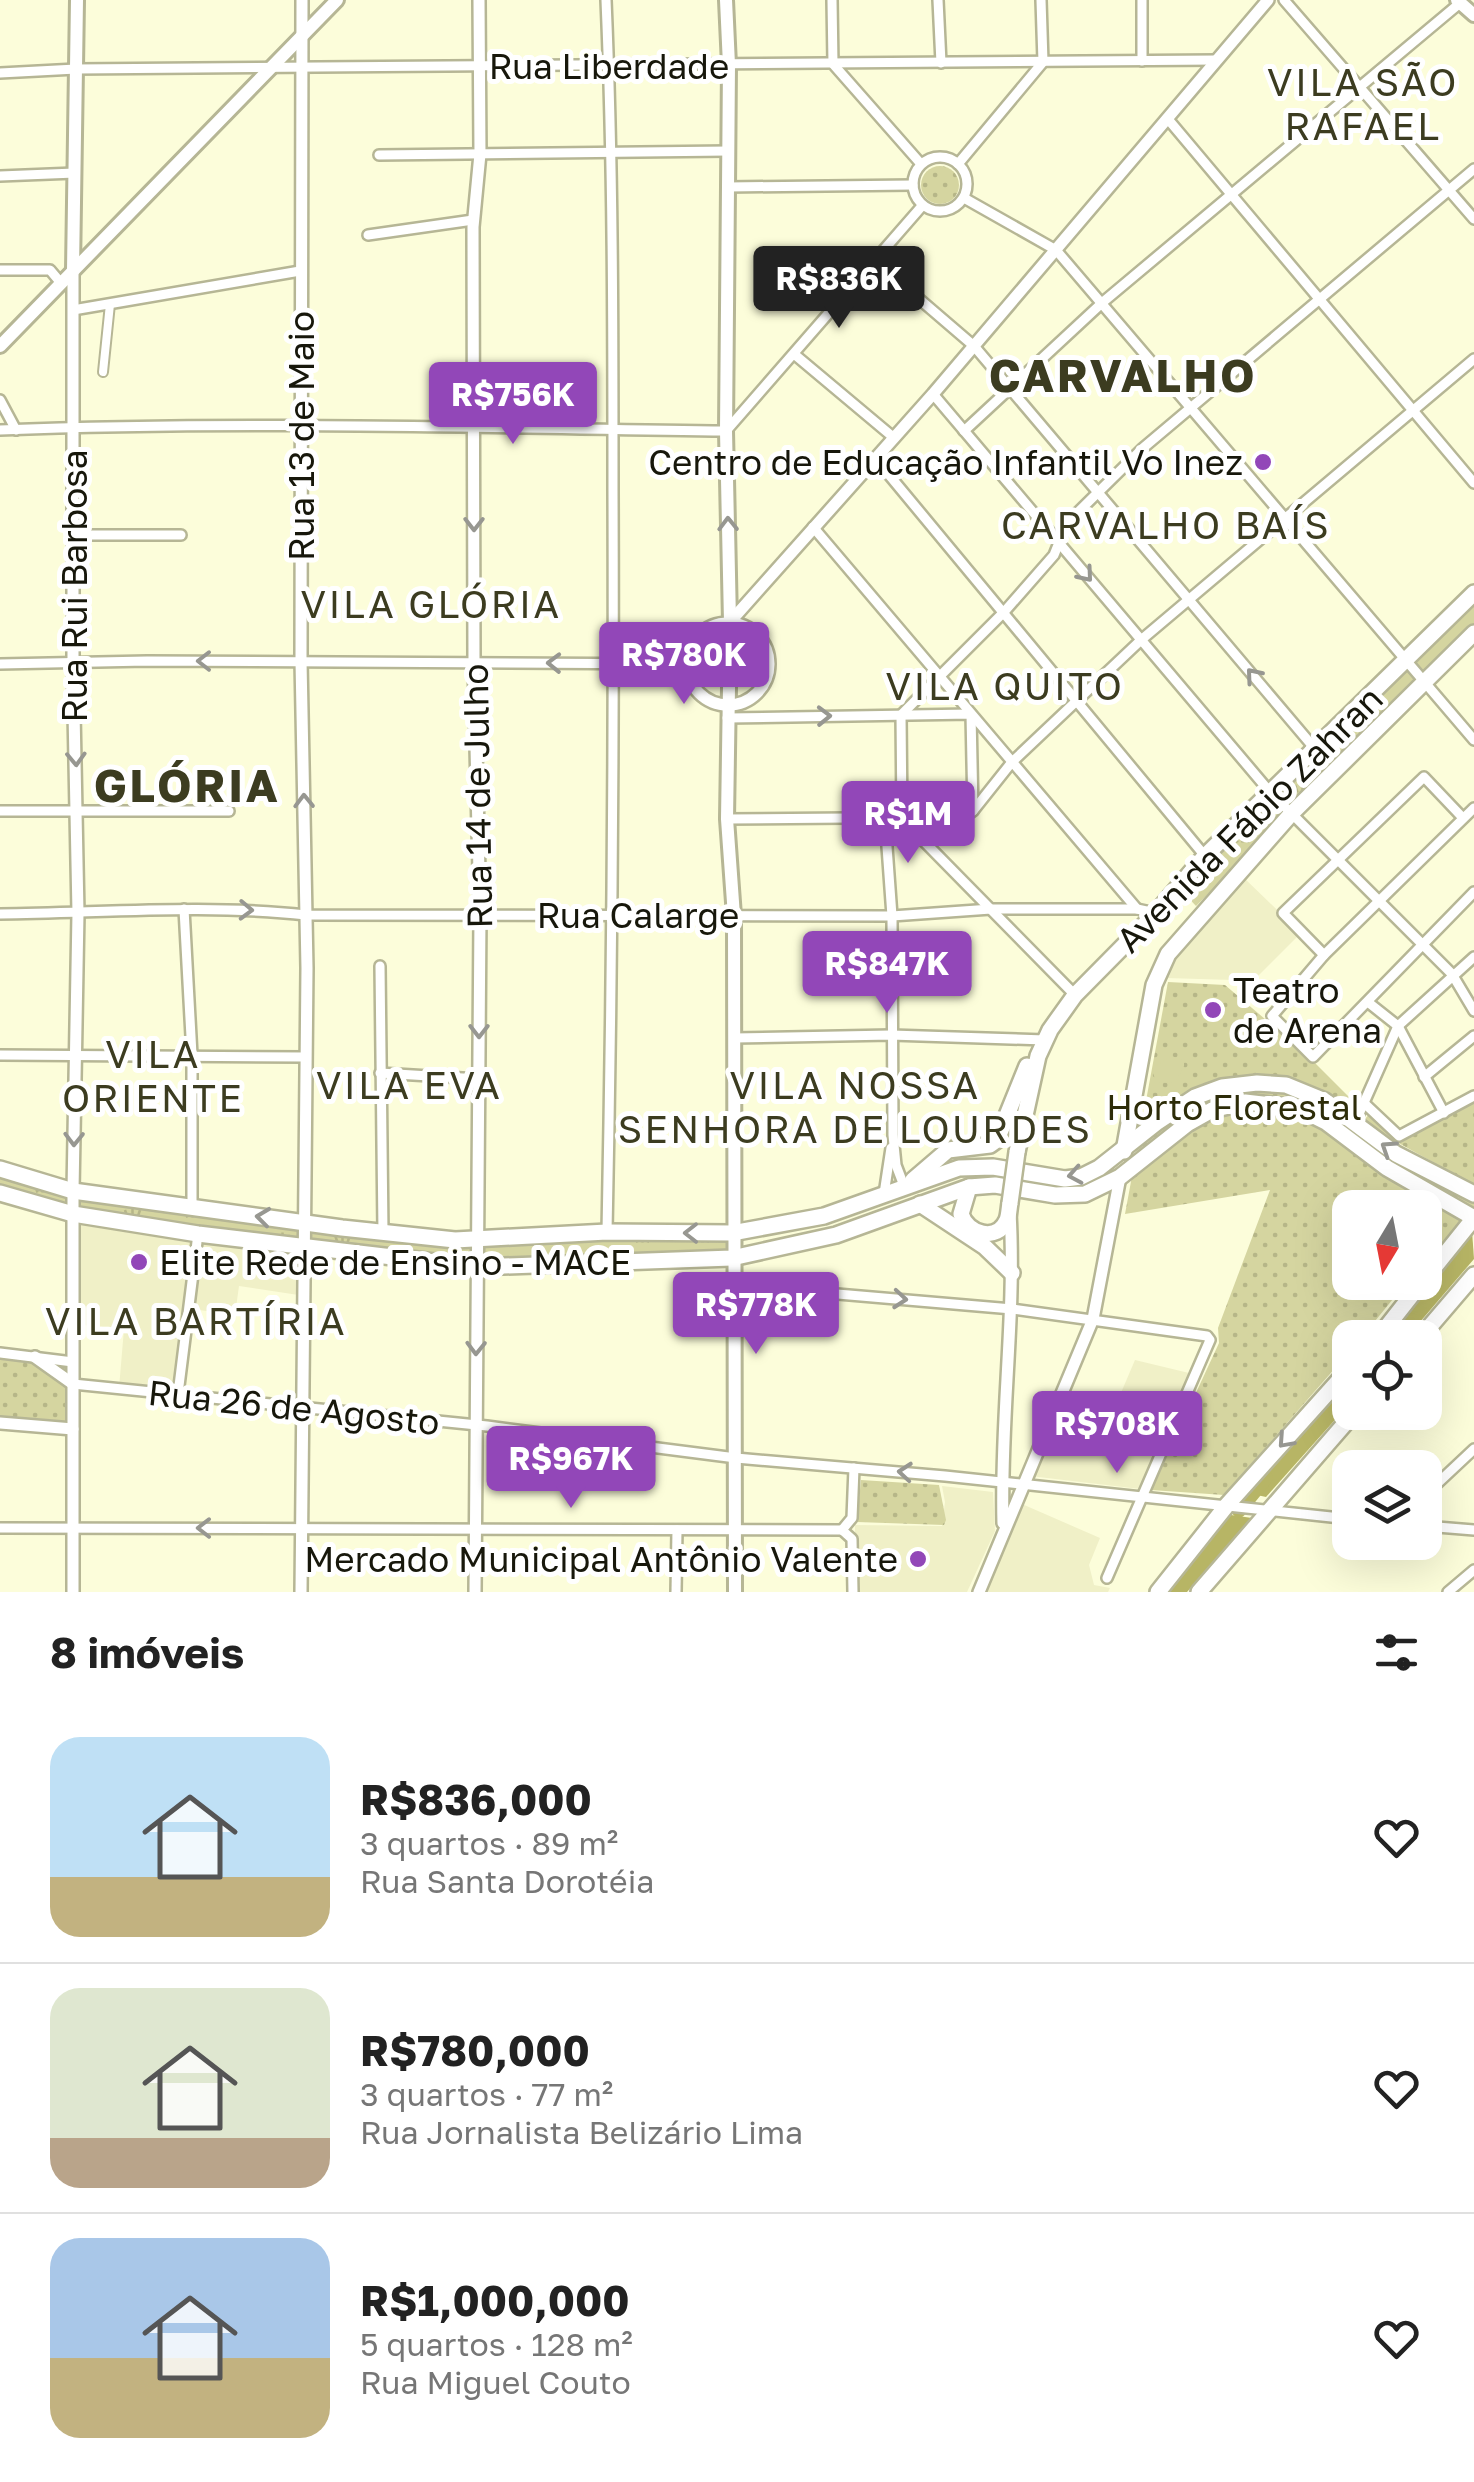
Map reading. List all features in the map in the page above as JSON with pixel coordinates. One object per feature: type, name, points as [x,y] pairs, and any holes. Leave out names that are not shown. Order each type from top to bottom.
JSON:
[{"type":"main road","name":"Rua Rui Barbosa","points":[[73,270],[77,0]]},
{"type":"main road","points":[[0,346],[337,0]]},
{"type":"main road","points":[[726,0],[730,65],[727,819],[734,916],[735,1592]]},
{"type":"main road","points":[[1458,1],[1474,15]]},
{"type":"main road","name":"Avenida Fábio Zahran","points":[[1043,1041],[1075,995],[1156,913],[1205,856],[1474,593]]},
{"type":"main road","name":"Avenida Fábio Zahran","points":[[1120,1177],[1157,976],[1168,954],[1291,814],[1474,634]]},
{"type":"main road","points":[[907,1185],[938,1155],[948,1150],[990,1145],[997,1140],[1043,1041]]},
{"type":"main road","points":[[969,1187],[961,1214],[969,1229],[993,1232],[1000,1228],[1006,1222],[1017,1152],[1043,1041]]},
{"type":"main road","points":[[0,1170],[73,1191],[383,1233],[478,1241],[608,1232],[732,1233],[824,1216],[959,1168],[992,1167],[1065,1179],[1082,1177],[1195,1097],[1239,1083],[1286,1085],[1325,1100],[1396,1154],[1474,1194]]},
{"type":"main road","points":[[0,1193],[73,1214],[198,1234],[477,1266],[732,1258],[814,1242],[969,1187],[995,1185],[1070,1196],[1085,1194],[1120,1177],[1154,1147],[1212,1110],[1228,1104],[1259,1102],[1298,1108],[1326,1122],[1387,1168],[1474,1218],[1442,1258]]},
{"type":"main road","points":[[920,1204],[985,1247],[1012,1273]]},
{"type":"main road","points":[[1435,1320],[1474,1275]]},
{"type":"main road","points":[[1393,1320],[1409,1300]]},
{"type":"main road","points":[[1158,1592],[1332,1389]]},
{"type":"main road","points":[[1199,1592],[1263,1511],[1338,1430]]},
{"type":"street","name":"Rua 13 de Maio","points":[[301,1592],[306,1247],[301,661],[302,0]]},
{"type":"street","name":"Rua 14 de Julho","points":[[475,1592],[480,915],[474,662],[474,220],[480,154],[479,0]]},
{"type":"street","points":[[606,0],[612,153],[614,664],[608,1232]]},
{"type":"street","points":[[832,0],[833,64],[921,164]]},
{"type":"street","points":[[938,0],[940,63]]},
{"type":"street","points":[[958,164],[1043,62],[1042,0]]},
{"type":"street","points":[[1142,0],[1142,61]]},
{"type":"street","points":[[730,622],[974,346],[1268,0]]},
{"type":"street","points":[[1284,0],[1474,219]]},
{"type":"street","points":[[964,432],[1056,342],[1458,1]]},
{"type":"street","name":"Rua Liberdade","points":[[0,73],[76,69],[1218,60]]},
{"type":"street","points":[[1167,118],[1474,483]]},
{"type":"street","points":[[378,155],[728,151]]},
{"type":"street","points":[[936,157],[958,164],[968,184],[964,198],[950,210],[940,212],[922,206],[912,185],[921,164],[936,157]]},
{"type":"street","points":[[1075,995],[902,819],[901,715],[1004,612],[1060,545],[1066,523],[1097,492],[1474,170]]},
{"type":"street","points":[[0,176],[75,173]]},
{"type":"street","points":[[728,186],[912,185]]},
{"type":"street","points":[[964,198],[1056,250],[1474,740]]},
{"type":"street","points":[[0,430],[73,426],[301,426],[726,431],[922,206]]},
{"type":"street","points":[[368,235],[474,220]]},
{"type":"street","points":[[875,260],[974,346],[1316,750]]},
{"type":"street","points":[[0,270],[50,270],[61,283]]},
{"type":"street","name":"Rua Rui Barbosa","points":[[73,270],[73,661],[78,913],[73,1592]]},
{"type":"street","points":[[73,310],[300,271]]},
{"type":"street","points":[[103,372],[110,304]]},
{"type":"street","points":[[794,354],[894,438]]},
{"type":"street","points":[[727,819],[957,818],[974,811],[1012,762],[1141,640],[1474,359]]},
{"type":"street","points":[[932,394],[1270,792],[1452,974],[1474,1011]]},
{"type":"street","points":[[0,400],[16,430]]},
{"type":"street","points":[[874,458],[1205,856]]},
{"type":"street","points":[[813,528],[1137,909]]},
{"type":"street","points":[[73,535],[182,535]]},
{"type":"street","points":[[727,711],[752,698],[768,678],[770,666],[769,652],[754,631],[730,622],[717,624],[694,639],[686,664],[694,688],[727,711],[971,714]]},
{"type":"street","points":[[0,664],[686,664]]},
{"type":"street","points":[[971,714],[974,811]]},
{"type":"street","points":[[1324,956],[1283,912],[1424,777],[1463,818]]},
{"type":"street","points":[[1474,808],[1324,956],[1272,1016],[1313,1057],[1370,1003],[1421,944],[1474,892]]},
{"type":"street","points":[[0,810],[229,811]]},
{"type":"street","points":[[885,819],[892,916],[893,1135],[898,1175],[907,1185]]},
{"type":"street","points":[[184,909],[192,1055],[192,1208]]},
{"type":"street","name":"Rua Calarge","points":[[0,914],[184,909],[306,915],[892,916],[991,909],[1137,909],[1156,913]]},
{"type":"street","points":[[1355,1123],[1398,1026],[1474,957]]},
{"type":"street","points":[[380,966],[383,1233]]},
{"type":"street","points":[[1370,1003],[1398,1026],[1444,1113]]},
{"type":"street","points":[[734,1038],[891,1035],[1043,1041]]},
{"type":"street","points":[[1424,1078],[1474,1036]]},
{"type":"street","points":[[0,1055],[305,1056]]},
{"type":"street","points":[[380,1073],[478,1079]]},
{"type":"street","points":[[1364,1103],[1399,1136],[1474,1096]]},
{"type":"street","points":[[884,1194],[893,1135]]},
{"type":"street","points":[[978,1592],[1093,1319],[1120,1177]]},
{"type":"street","points":[[1003,1531],[1002,1481],[1012,1309],[1010,1203]]},
{"type":"street","points":[[178,1394],[198,1234]]},
{"type":"street","points":[[733,1285],[1012,1309],[1207,1336],[1210,1340],[1202,1363],[1106,1578]]},
{"type":"street","points":[[0,1354],[73,1362]]},
{"type":"street","points":[[35,1358],[73,1384]]},
{"type":"street","name":"Rua 26 de Agosto","points":[[73,1384],[475,1425],[736,1458],[1002,1481],[1332,1517]]},
{"type":"street","points":[[0,1423],[73,1430]]},
{"type":"street","points":[[1442,1479],[1474,1449]]},
{"type":"street","points":[[842,1530],[852,1518],[854,1468]]},
{"type":"street","points":[[1442,1527],[1474,1530]]},
{"type":"street","points":[[0,1528],[842,1530],[852,1539],[853,1592]]},
{"type":"street","points":[[676,1530],[676,1592]]},
{"type":"street","points":[[1448,1592],[1474,1570]]},
{"type":"shaded area","points":[[1242,876],[1301,933],[1244,990],[1233,980],[1166,978],[1175,957]]},
{"type":"shaded area","points":[[73,1214],[306,1247],[305,1296],[239,1286],[235,1315],[185,1308],[174,1394],[119,1388],[124,1329],[73,1324]]},
{"type":"shaded area","points":[[1472,1231],[1474,1259],[1442,1296],[1442,1266]]},
{"type":"shaded area","points":[[1413,1300],[1439,1300],[1422,1320],[1396,1320]]},
{"type":"shaded area","points":[[1135,1360],[1189,1373],[1140,1489],[1030,1476],[1040,1453],[1071,1454],[1078,1440],[1100,1442]]},
{"type":"shaded area","points":[[1332,1393],[1332,1423],[1266,1497],[1248,1493]]},
{"type":"shaded area","name":"Mercado Municipal Antônio Valente","points":[[942,1486],[993,1492],[995,1531],[967,1592],[855,1592],[855,1525],[942,1526]]},
{"type":"shaded area","points":[[1022,1504],[1100,1538],[1089,1565],[1094,1585],[1110,1588],[1108,1592],[984,1592]]},
{"type":"shaded area","points":[[1224,1514],[1252,1518],[1187,1592],[1163,1592]]},
{"type":"green space","points":[[940,166],[953,172],[959,185],[953,198],[940,204],[927,198],[921,185],[927,172]]},
{"type":"green space","points":[[1474,598],[1474,630],[1196,906],[1180,889]]},
{"type":"green space","name":"Horto Florestal","points":[[1168,982],[1225,985],[1306,1054],[1355,1103],[1362,1120],[1375,1129],[1365,1119],[1370,1113],[1403,1140],[1474,1101],[1474,1185],[1377,1131],[1401,1149],[1474,1188],[1474,1209],[1442,1244],[1442,1190],[1332,1190],[1332,1300],[1392,1300],[1376,1320],[1332,1320],[1332,1372],[1224,1495],[1151,1490],[1219,1343],[1218,1328],[1270,1190],[1125,1214]]},
{"type":"green space","points":[[1171,1056],[1184,1060],[1175,1083],[1156,1082],[1156,1066]]},
{"type":"green space","points":[[0,1169],[35,1181],[383,1233],[732,1233],[732,1258],[477,1267],[198,1234],[0,1193]]},
{"type":"green space","points":[[0,1353],[73,1362],[73,1429],[0,1423]]},
{"type":"green space","points":[[861,1480],[939,1485],[944,1525],[857,1522]]},
{"type":"waterway","points":[[1239,1510],[1265,1478]]},
{"type":"place","name":"Centro de Educação Infantil Vo Inez","points":[[1263,462]]},
{"type":"place","name":"Teatro de Arena","points":[[1213,1010]]},
{"type":"place","name":"Elite Rede de Ensino - MACE","points":[[139,1262]]},
{"type":"place","name":"Mercado Municipal Antônio Valente","points":[[918,1559]]},
{"type":"district","name":"VILA SÃO RAFAEL","points":[[1363,102]]},
{"type":"district","name":"CARVALHO","points":[[1123,375]]},
{"type":"district","name":"CARVALHO BAÍS","points":[[1166,524]]},
{"type":"district","name":"VILA GLÓRIA","points":[[431,603]]},
{"type":"district","name":"VILA QUITO","points":[[1005,685]]},
{"type":"district","name":"GLÓRIA","points":[[187,785]]},
{"type":"district","name":"VILA ORIENTE","points":[[153,1075]]},
{"type":"district","name":"VILA EVA","points":[[409,1084]]},
{"type":"district","name":"VILA NOSSA SENHORA DE LOURDES","points":[[855,1106]]},
{"type":"district","name":"VILA BARTÍRIA","points":[[196,1320]]}]
